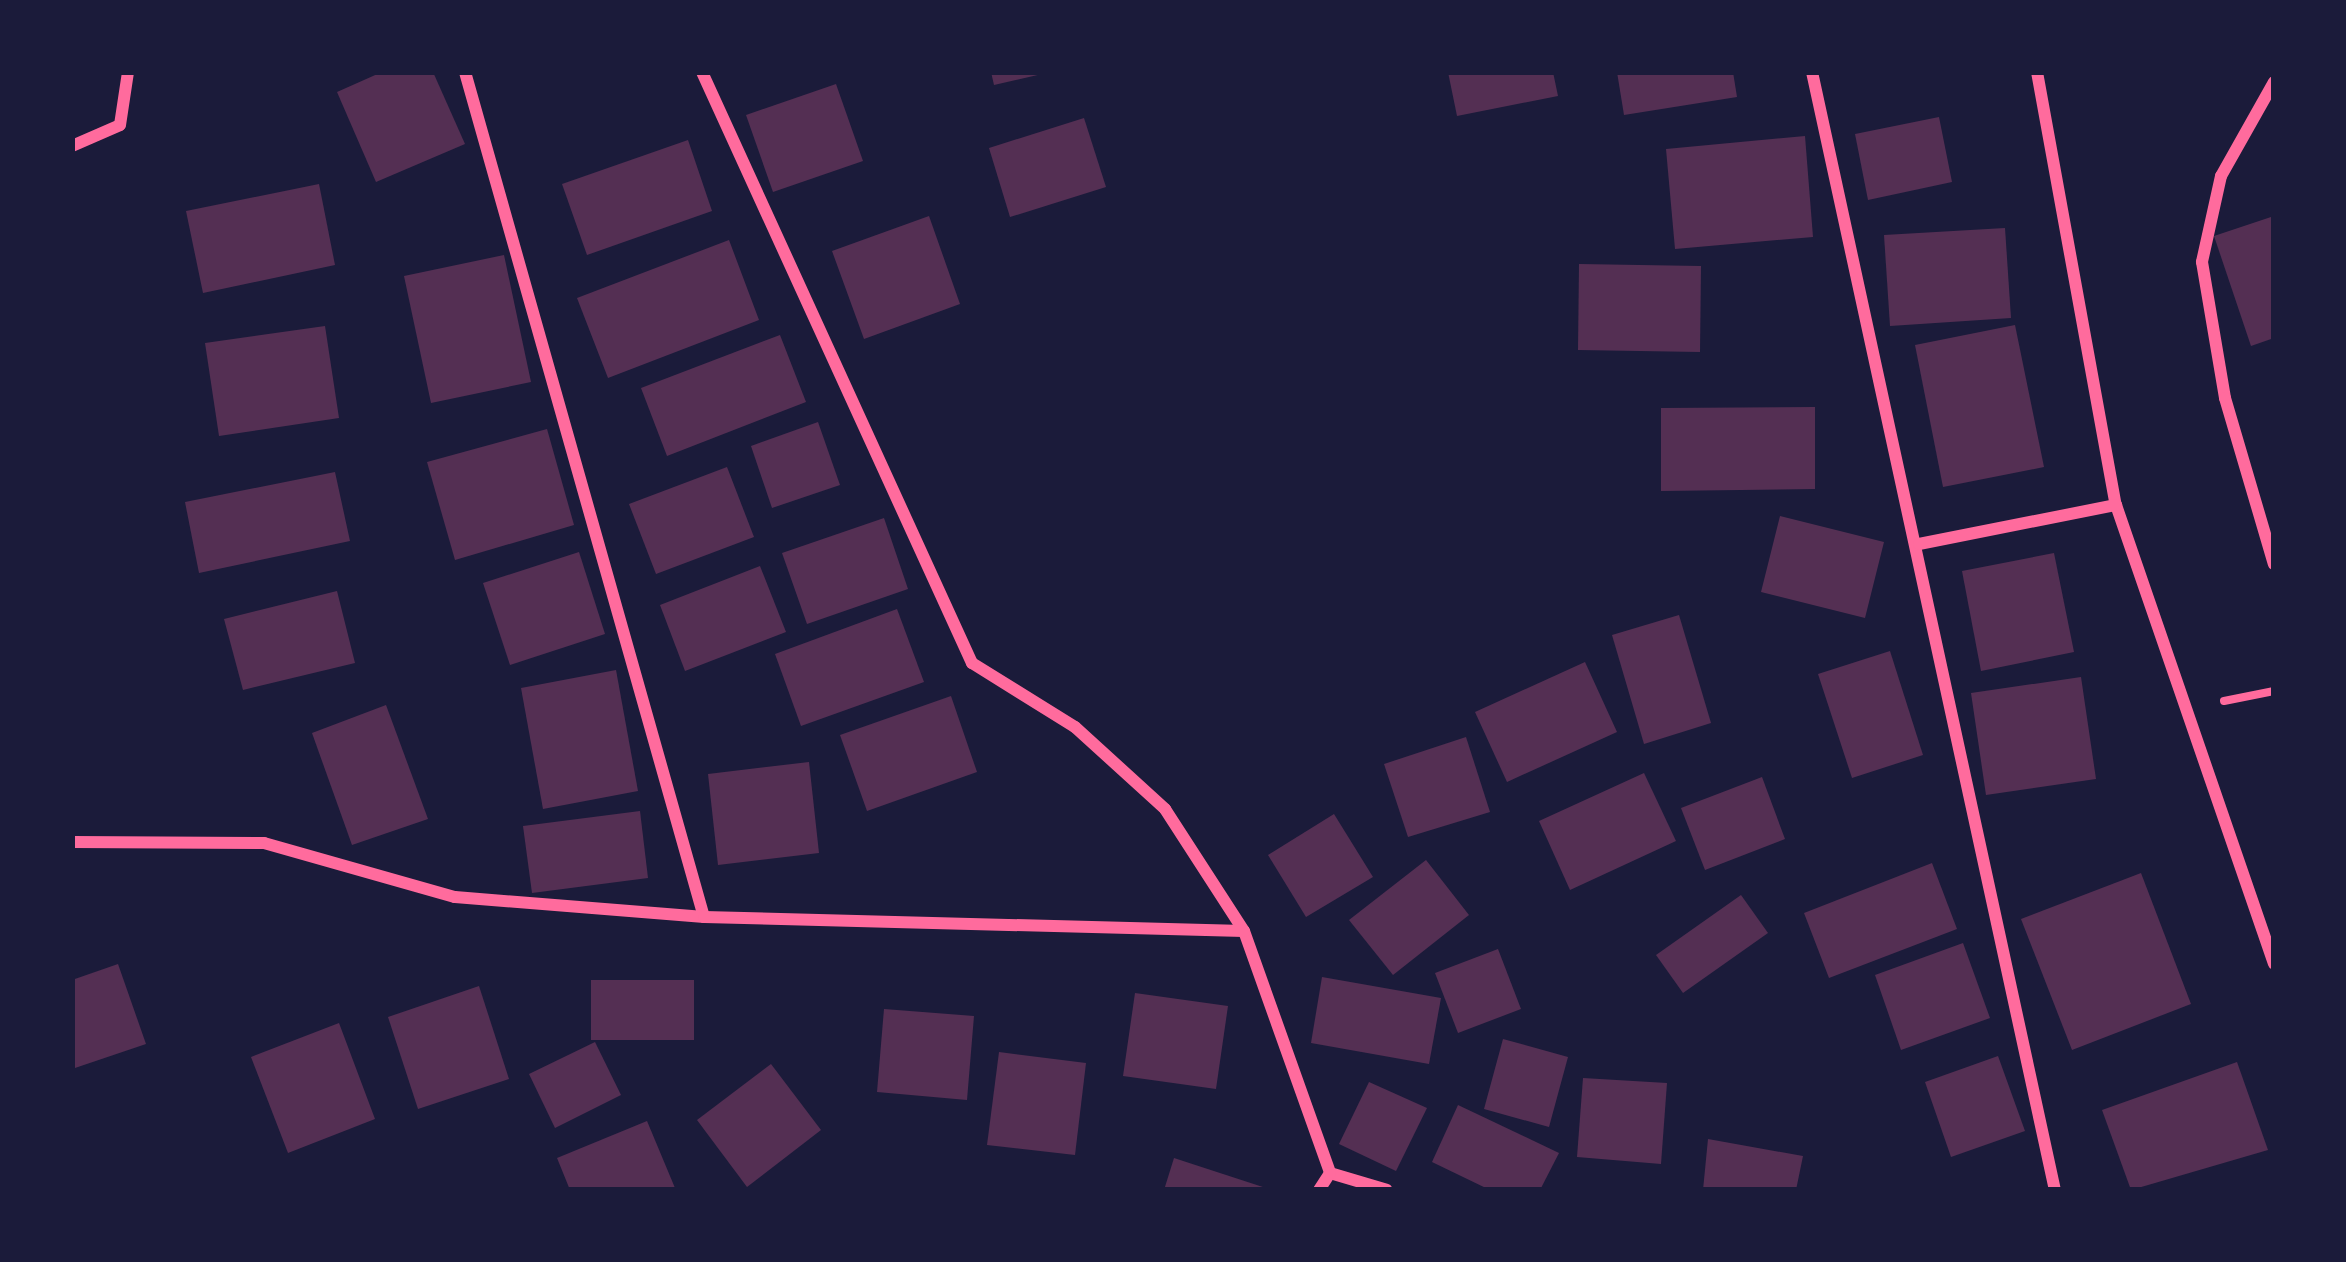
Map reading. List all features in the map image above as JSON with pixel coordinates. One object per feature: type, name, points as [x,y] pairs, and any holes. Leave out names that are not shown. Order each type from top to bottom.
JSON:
[{"type":"street","points":[[72,146],[119,125],[128,72]]},
{"type":"street","points":[[465,72],[704,917]]},
{"type":"street","points":[[702,72],[971,663],[1075,727],[1166,809],[1244,931],[1330,1173]]},
{"type":"street","points":[[1812,72],[2055,1190]]},
{"type":"street","points":[[2037,72],[2116,505],[2274,964]]},
{"type":"street","points":[[2274,82],[2222,176],[2202,262],[2225,398],[2274,564]]},
{"type":"street","points":[[1918,544],[2116,505]]},
{"type":"street","points":[[72,842],[264,843],[455,897],[704,917],[1244,931]]},
{"type":"street","points":[[1319,1190],[1330,1173]]},
{"type":"street","points":[[1330,1173],[1387,1190]]},
{"type":"building","points":[[382,72],[433,72],[465,144],[376,182],[337,92]]},
{"type":"building","points":[[991,72],[1042,72],[1042,74],[994,85]]},
{"type":"building","points":[[1448,72],[1553,72],[1558,96],[1457,116]]},
{"type":"building","points":[[1617,72],[1733,72],[1737,97],[1624,115]]},
{"type":"building","points":[[836,84],[863,161],[773,192],[746,115]]},
{"type":"building","points":[[1939,117],[1952,182],[1868,200],[1855,134]]},
{"type":"building","points":[[1084,118],[1106,187],[1010,217],[989,148]]},
{"type":"building","points":[[1805,136],[1813,237],[1675,249],[1666,149]]},
{"type":"building","points":[[688,140],[712,211],[587,255],[562,184]]},
{"type":"building","points":[[319,184],[335,265],[203,293],[186,211]]},
{"type":"building","points":[[929,216],[960,304],[864,339],[832,251]]},
{"type":"building","points":[[2274,216],[2274,338],[2251,346],[2214,236]]},
{"type":"building","points":[[2005,228],[2011,318],[1890,326],[1884,235]]},
{"type":"building","points":[[729,240],[759,320],[608,378],[577,298]]},
{"type":"building","points":[[504,255],[531,382],[431,403],[404,276]]},
{"type":"building","points":[[1579,264],[1701,266],[1700,352],[1578,350]]},
{"type":"building","points":[[2015,325],[2044,467],[1943,487],[1915,345]]},
{"type":"building","points":[[325,326],[339,418],[219,436],[205,343]]},
{"type":"building","points":[[780,335],[806,402],[667,456],[641,388]]},
{"type":"building","points":[[1815,407],[1815,489],[1661,491],[1661,408]]},
{"type":"building","points":[[818,422],[840,485],[772,508],[751,446]]},
{"type":"building","points":[[547,429],[574,525],[455,560],[427,462]]},
{"type":"building","points":[[727,467],[754,537],[656,574],[629,504]]},
{"type":"building","points":[[335,472],[350,541],[199,573],[185,502]]},
{"type":"building","points":[[1780,516],[1884,542],[1865,618],[1761,592]]},
{"type":"building","points":[[884,518],[908,589],[807,624],[782,553]]},
{"type":"building","points":[[579,552],[605,634],[510,665],[483,583]]},
{"type":"building","points":[[2054,553],[2074,652],[1981,671],[1962,571]]},
{"type":"building","points":[[760,566],[786,632],[685,671],[660,605]]},
{"type":"building","points":[[337,591],[355,663],[243,690],[224,619]]},
{"type":"building","points":[[897,609],[924,682],[801,726],[775,654]]},
{"type":"building","points":[[1679,615],[1711,723],[1644,744],[1612,635]]},
{"type":"building","points":[[1890,651],[1923,755],[1852,778],[1818,674]]},
{"type":"building","points":[[1585,662],[1617,732],[1507,782],[1475,712]]},
{"type":"building","points":[[616,670],[638,791],[543,809],[521,688]]},
{"type":"building","points":[[2081,677],[2096,779],[1986,795],[1971,693]]},
{"type":"building","points":[[951,696],[977,772],[867,811],[840,735]]},
{"type":"building","points":[[386,705],[428,819],[352,845],[312,733]]},
{"type":"building","points":[[1466,737],[1490,812],[1408,837],[1384,764]]},
{"type":"building","points":[[809,762],[819,853],[718,865],[708,774]]},
{"type":"building","points":[[1644,773],[1676,841],[1570,890],[1539,821]]},
{"type":"building","points":[[1762,777],[1785,839],[1705,870],[1681,808]]},
{"type":"building","points":[[640,811],[648,878],[532,893],[523,826]]},
{"type":"building","points":[[1334,814],[1373,877],[1306,917],[1268,855]]},
{"type":"building","points":[[1426,860],[1469,915],[1393,975],[1349,920]]},
{"type":"building","points":[[1932,863],[1957,929],[1829,978],[1804,913]]},
{"type":"building","points":[[2141,873],[2191,1004],[2072,1050],[2021,919]]},
{"type":"building","points":[[1741,895],[1768,933],[1683,993],[1656,955]]},
{"type":"building","points":[[1963,943],[1990,1018],[1901,1050],[1875,975]]},
{"type":"building","points":[[1498,949],[1521,1009],[1458,1033],[1435,973]]},
{"type":"building","points":[[118,964],[146,1044],[72,1069],[72,980]]},
{"type":"building","points":[[1322,977],[1441,998],[1429,1064],[1311,1043]]},
{"type":"building","points":[[591,980],[694,980],[694,1040],[591,1040]]},
{"type":"building","points":[[479,986],[509,1079],[418,1109],[388,1017]]},
{"type":"building","points":[[1135,993],[1228,1006],[1216,1089],[1123,1076]]},
{"type":"building","points":[[884,1009],[974,1016],[967,1100],[877,1092]]},
{"type":"building","points":[[339,1023],[375,1119],[288,1153],[251,1057]]},
{"type":"building","points":[[1503,1039],[1568,1057],[1549,1127],[1484,1109]]},
{"type":"building","points":[[595,1042],[621,1095],[555,1128],[529,1074]]},
{"type":"building","points":[[999,1052],[1086,1063],[1075,1155],[987,1145]]},
{"type":"building","points":[[1998,1056],[2025,1131],[1951,1157],[1925,1082]]},
{"type":"building","points":[[2237,1062],[2268,1150],[2131,1190],[2102,1110]]},
{"type":"building","points":[[771,1064],[821,1130],[747,1187],[697,1120]]},
{"type":"building","points":[[1583,1078],[1667,1083],[1661,1164],[1577,1157]]},
{"type":"building","points":[[1369,1082],[1427,1108],[1396,1171],[1339,1144]]},
{"type":"building","points":[[1458,1105],[1559,1153],[1540,1190],[1490,1190],[1432,1162]]},
{"type":"building","points":[[647,1121],[675,1188],[570,1190],[557,1158]]},
{"type":"building","points":[[1708,1139],[1803,1156],[1796,1190],[1703,1190]]},
{"type":"building","points":[[1174,1158],[1269,1189],[1269,1190],[1164,1190]]}]
